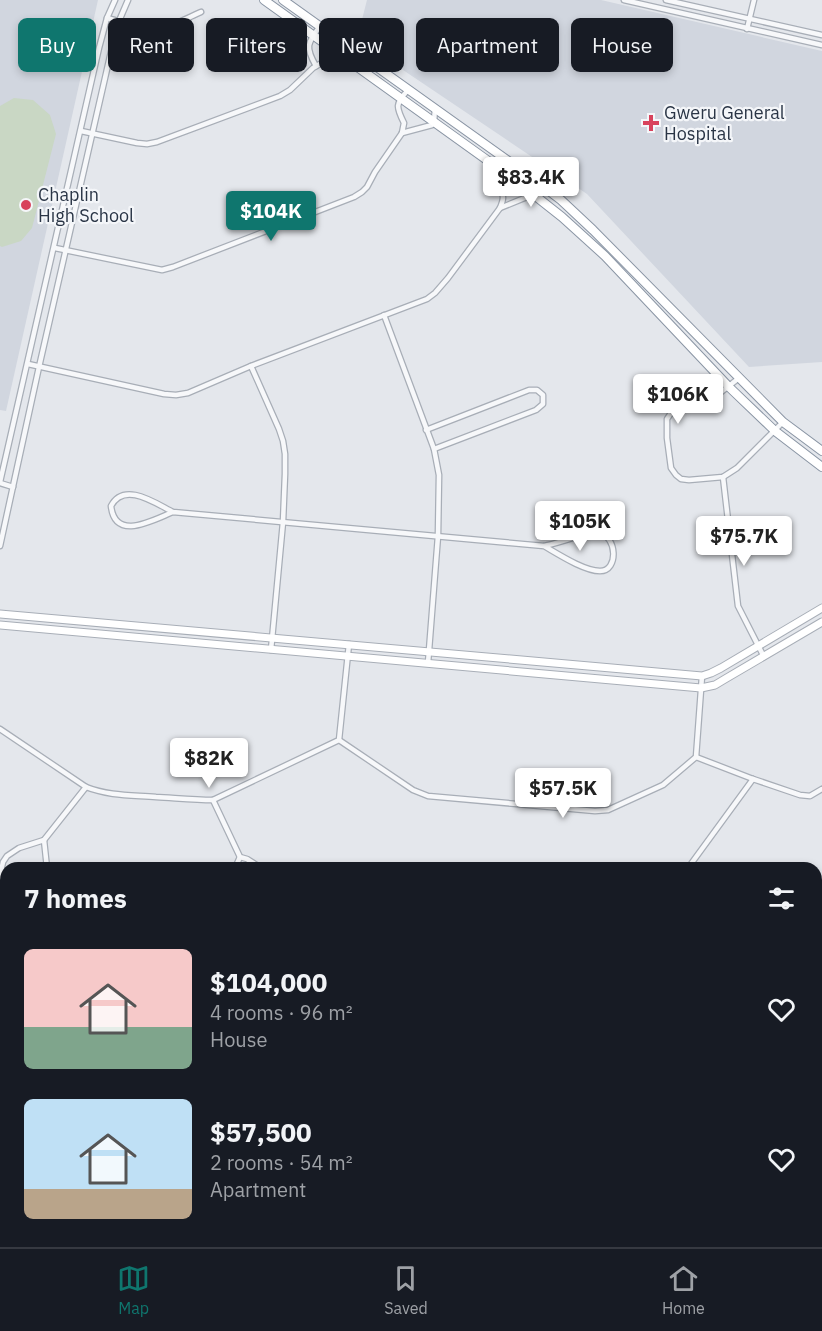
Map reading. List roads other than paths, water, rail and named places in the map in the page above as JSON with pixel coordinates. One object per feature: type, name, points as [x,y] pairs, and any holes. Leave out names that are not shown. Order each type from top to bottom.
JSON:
[{"type":"highway","points":[[264,0],[319,41]]},
{"type":"highway","points":[[284,0],[319,26]]},
{"type":"highway","points":[[364,72],[562,217],[613,265],[729,387],[775,431],[822,467]]},
{"type":"highway","points":[[385,72],[536,180],[569,207],[783,422],[822,451]]},
{"type":"highway","points":[[613,265],[620,258]]},
{"type":"highway","points":[[662,317],[670,308]]},
{"type":"highway","points":[[704,360],[712,351]]},
{"type":"main road","points":[[0,614],[702,676],[722,668],[822,608]]},
{"type":"main road","points":[[0,625],[701,688],[715,685],[822,621]]},
{"type":"street","points":[[13,487],[0,483],[107,18],[115,0]]},
{"type":"street","points":[[120,18],[128,0]]},
{"type":"street","points":[[624,0],[822,45]]},
{"type":"street","points":[[666,0],[822,35]]},
{"type":"street","points":[[747,29],[754,0]]},
{"type":"street","points":[[186,18],[201,12]]},
{"type":"street","points":[[316,66],[308,50],[312,36],[319,28]]},
{"type":"street","points":[[81,131],[138,143],[157,142],[280,96],[319,64]]},
{"type":"street","points":[[0,546],[65,250],[108,69]]},
{"type":"street","points":[[55,248],[162,270],[354,197],[367,187],[402,133],[404,123],[398,109],[400,98],[409,89]]},
{"type":"street","points":[[402,133],[428,126],[434,122],[435,108]]},
{"type":"street","points":[[28,364],[176,395],[188,393],[251,366],[417,303],[435,293],[462,261],[500,208],[504,196],[499,186],[498,168],[501,155]]},
{"type":"street","points":[[500,208],[527,197],[536,180]]},
{"type":"street","points":[[384,315],[434,449],[439,475],[438,536],[428,663]]},
{"type":"street","points":[[251,366],[283,441],[285,474],[283,522],[271,650]]},
{"type":"street","points":[[739,378],[704,404],[676,409],[667,419],[669,462],[676,475],[681,479],[689,480],[723,477],[737,468],[783,422]]},
{"type":"street","points":[[426,430],[529,390],[537,390],[543,395],[543,404],[536,410],[434,449]]},
{"type":"street","points":[[723,477],[738,606],[764,657]]},
{"type":"street","points":[[172,513],[136,526],[126,526],[114,518],[111,506],[119,496],[135,494],[172,513],[544,546],[598,532],[604,534],[612,542],[613,557],[610,566],[599,571],[585,567],[544,546]]},
{"type":"street","points":[[339,740],[349,644]]},
{"type":"street","points":[[339,740],[413,790],[428,796],[595,811],[608,810],[663,785],[696,757],[702,676]]},
{"type":"street","points":[[0,729],[86,787],[97,791],[197,800],[213,800],[339,740]]},
{"type":"street","points":[[696,757],[805,797],[822,789]]},
{"type":"street","points":[[692,862],[753,779]]},
{"type":"street","points":[[3,862],[7,856],[19,848],[44,840],[86,787]]},
{"type":"street","points":[[213,800],[240,857],[252,862]]},
{"type":"street","points":[[44,840],[46,862]]},
{"type":"street","points":[[238,862],[240,857]]},
{"type":"place","name":"Gweru General Hospital","points":[[651,123]]},
{"type":"place","name":"Chaplin High School","points":[[26,205]]}]
